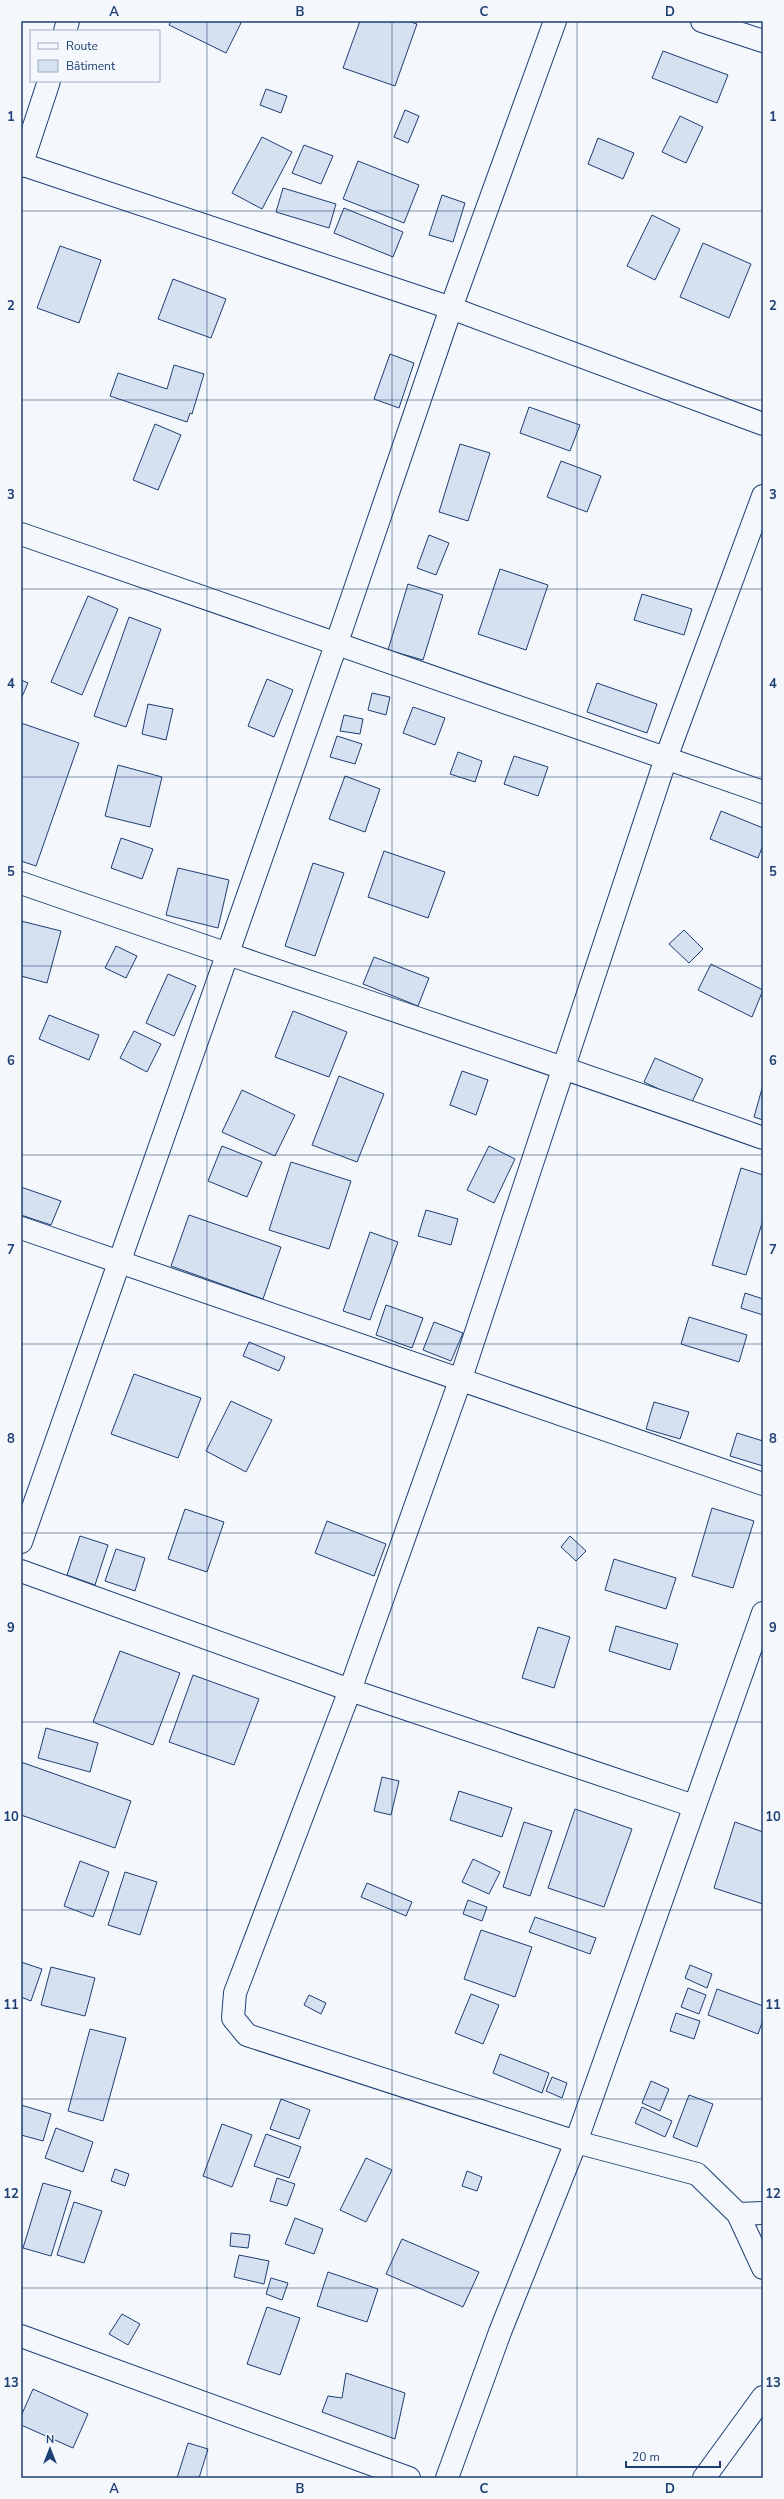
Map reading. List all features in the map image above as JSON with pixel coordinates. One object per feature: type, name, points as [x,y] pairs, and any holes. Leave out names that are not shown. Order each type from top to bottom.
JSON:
[{"type":"street","points":[[21,1542],[226,954],[336,645],[451,308],[555,21]]},
{"type":"street","points":[[702,21],[763,41]]},
{"type":"street","points":[[49,82],[21,165],[451,308],[763,424]]},
{"type":"street","points":[[763,496],[666,758],[562,1066],[461,1378],[350,1690],[235,1993],[233,2018],[246,2035],[576,2142],[697,2174],[738,2214],[763,2268]]},
{"type":"street","points":[[21,534],[336,645],[763,792]]},
{"type":"street","points":[[21,882],[226,954],[562,1066],[763,1138]]},
{"type":"street","points":[[21,1228],[461,1378],[763,1484]]},
{"type":"street","points":[[21,1571],[350,1690],[694,1806]]},
{"type":"street","points":[[448,2478],[500,2332],[576,2142],[763,1613]]},
{"type":"street","points":[[738,2214],[763,2213]]},
{"type":"street","points":[[21,2336],[409,2478]]},
{"type":"street","points":[[704,2478],[763,2397]]},
{"type":"building","points":[[171,21],[238,21],[241,23],[226,53],[169,25]]},
{"type":"building","points":[[360,21],[408,21],[417,24],[395,86],[343,68]]},
{"type":"building","points":[[663,51],[728,75],[717,103],[652,78]]},
{"type":"building","points":[[266,89],[287,96],[281,113],[260,105]]},
{"type":"building","points":[[405,110],[419,116],[408,143],[394,137]]},
{"type":"building","points":[[680,116],[703,127],[686,163],[662,152]]},
{"type":"building","points":[[262,137],[292,152],[262,209],[232,193]]},
{"type":"building","points":[[598,138],[634,153],[623,179],[588,164]]},
{"type":"building","points":[[304,145],[333,156],[321,184],[292,173]]},
{"type":"building","points":[[358,161],[419,185],[404,223],[343,199]]},
{"type":"building","points":[[283,188],[336,204],[329,228],[276,212]]},
{"type":"building","points":[[442,195],[465,203],[453,242],[429,235]]},
{"type":"building","points":[[344,208],[403,232],[393,257],[334,233]]},
{"type":"building","points":[[652,215],[680,229],[655,280],[627,266]]},
{"type":"building","points":[[703,243],[751,264],[729,318],[680,297]]},
{"type":"building","points":[[60,246],[101,260],[79,323],[37,308]]},
{"type":"building","points":[[173,279],[226,299],[211,338],[158,319]]},
{"type":"building","points":[[390,354],[414,363],[399,408],[374,399]]},
{"type":"building","points":[[174,365],[204,374],[192,414],[190,413],[187,422],[110,396],[118,373],[167,389]]},
{"type":"building","points":[[529,407],[580,425],[570,451],[520,433]]},
{"type":"building","points":[[155,424],[181,435],[158,490],[133,480]]},
{"type":"building","points":[[460,444],[490,453],[468,521],[439,512]]},
{"type":"building","points":[[561,461],[601,476],[587,512],[547,497]]},
{"type":"building","points":[[429,535],[449,543],[436,575],[417,568]]},
{"type":"building","points":[[500,569],[548,585],[526,650],[478,634]]},
{"type":"building","points":[[408,584],[443,595],[423,660],[388,650]]},
{"type":"building","points":[[642,594],[692,609],[684,635],[634,620]]},
{"type":"building","points":[[88,596],[118,609],[82,695],[51,682]]},
{"type":"building","points":[[129,617],[161,629],[126,727],[94,716]]},
{"type":"building","points":[[267,679],[293,690],[274,737],[248,726]]},
{"type":"building","points":[[21,680],[28,683],[21,699]]},
{"type":"building","points":[[597,683],[657,704],[647,733],[587,712]]},
{"type":"building","points":[[372,693],[390,697],[386,715],[368,710]]},
{"type":"building","points":[[148,704],[173,709],[166,740],[142,734]]},
{"type":"building","points":[[413,707],[445,718],[435,745],[403,733]]},
{"type":"building","points":[[344,715],[363,719],[360,734],[340,731]]},
{"type":"building","points":[[21,723],[79,743],[36,866],[21,861]]},
{"type":"building","points":[[337,736],[362,744],[355,764],[330,757]]},
{"type":"building","points":[[458,752],[482,761],[475,782],[450,774]]},
{"type":"building","points":[[514,756],[548,767],[538,796],[504,784]]},
{"type":"building","points":[[118,765],[162,777],[150,827],[105,816]]},
{"type":"building","points":[[345,776],[380,789],[365,832],[329,819]]},
{"type":"building","points":[[721,811],[763,828],[763,845],[758,858],[710,839]]},
{"type":"building","points":[[121,838],[153,849],[142,879],[111,868]]},
{"type":"building","points":[[384,851],[445,872],[428,918],[368,897]]},
{"type":"building","points":[[313,863],[344,873],[315,956],[285,946]]},
{"type":"building","points":[[178,868],[229,880],[218,928],[166,915]]},
{"type":"building","points":[[21,921],[61,931],[47,983],[21,976]]},
{"type":"building","points":[[684,930],[703,949],[689,963],[669,944]]},
{"type":"building","points":[[116,946],[137,956],[126,978],[105,968]]},
{"type":"building","points":[[374,957],[429,978],[418,1006],[363,984]]},
{"type":"building","points":[[711,964],[763,990],[752,1017],[698,990]]},
{"type":"building","points":[[168,974],[196,986],[174,1036],[146,1023]]},
{"type":"building","points":[[293,1011],[347,1032],[329,1077],[275,1057]]},
{"type":"building","points":[[49,1015],[99,1035],[89,1060],[39,1039]]},
{"type":"building","points":[[134,1031],[161,1044],[147,1072],[120,1058]]},
{"type":"building","points":[[655,1058],[703,1079],[691,1104],[644,1082]]},
{"type":"building","points":[[462,1071],[488,1080],[476,1115],[450,1105]]},
{"type":"building","points":[[339,1076],[384,1094],[357,1162],[312,1145]]},
{"type":"building","points":[[763,1085],[763,1120],[754,1117]]},
{"type":"building","points":[[242,1090],[295,1115],[275,1156],[222,1132]]},
{"type":"building","points":[[222,1146],[262,1162],[247,1197],[208,1181]]},
{"type":"building","points":[[489,1146],[515,1159],[494,1203],[467,1190]]},
{"type":"building","points":[[291,1162],[351,1181],[329,1249],[269,1230]]},
{"type":"building","points":[[741,1168],[763,1175],[763,1220],[746,1275],[712,1265]]},
{"type":"building","points":[[21,1187],[61,1201],[51,1225],[21,1215]]},
{"type":"building","points":[[426,1210],[458,1219],[451,1245],[418,1236]]},
{"type":"building","points":[[189,1215],[281,1247],[263,1299],[171,1266]]},
{"type":"building","points":[[370,1232],[398,1242],[370,1320],[343,1311]]},
{"type":"building","points":[[745,1293],[763,1299],[763,1315],[741,1308]]},
{"type":"building","points":[[386,1305],[423,1318],[412,1348],[376,1335]]},
{"type":"building","points":[[689,1317],[747,1335],[739,1362],[681,1344]]},
{"type":"building","points":[[434,1322],[463,1333],[451,1361],[423,1350]]},
{"type":"building","points":[[249,1342],[285,1357],[279,1371],[243,1356]]},
{"type":"building","points":[[134,1374],[201,1398],[178,1458],[111,1434]]},
{"type":"building","points":[[231,1401],[272,1420],[246,1472],[206,1451]]},
{"type":"building","points":[[654,1402],[689,1412],[680,1439],[646,1429]]},
{"type":"building","points":[[737,1433],[763,1441],[763,1466],[730,1456]]},
{"type":"building","points":[[712,1508],[754,1521],[733,1588],[692,1576]]},
{"type":"building","points":[[185,1509],[224,1522],[207,1572],[168,1559]]},
{"type":"building","points":[[327,1521],[386,1544],[374,1576],[315,1553]]},
{"type":"building","points":[[80,1536],[108,1545],[95,1585],[67,1575]]},
{"type":"building","points":[[570,1536],[586,1551],[576,1561],[561,1547]]},
{"type":"building","points":[[116,1549],[145,1558],[135,1591],[105,1581]]},
{"type":"building","points":[[614,1559],[676,1578],[666,1609],[605,1590]]},
{"type":"building","points":[[616,1626],[678,1644],[670,1670],[609,1651]]},
{"type":"building","points":[[538,1627],[570,1637],[554,1688],[522,1678]]},
{"type":"building","points":[[120,1651],[180,1673],[153,1745],[93,1722]]},
{"type":"building","points":[[193,1675],[259,1699],[234,1765],[169,1742]]},
{"type":"building","points":[[46,1728],[98,1743],[90,1772],[38,1758]]},
{"type":"building","points":[[21,1762],[131,1801],[115,1848],[21,1815]]},
{"type":"building","points":[[382,1777],[399,1781],[391,1815],[374,1811]]},
{"type":"building","points":[[459,1791],[512,1808],[502,1837],[450,1820]]},
{"type":"building","points":[[575,1809],[632,1829],[604,1907],[548,1888]]},
{"type":"building","points":[[524,1822],[552,1831],[530,1896],[503,1887]]},
{"type":"building","points":[[735,1822],[763,1832],[763,1904],[714,1888]]},
{"type":"building","points":[[473,1859],[500,1872],[489,1894],[462,1882]]},
{"type":"building","points":[[80,1861],[109,1872],[93,1917],[64,1906]]},
{"type":"building","points":[[125,1872],[157,1882],[140,1935],[108,1925]]},
{"type":"building","points":[[367,1883],[412,1902],[406,1916],[361,1897]]},
{"type":"building","points":[[468,1900],[487,1907],[482,1921],[463,1914]]},
{"type":"building","points":[[535,1917],[596,1938],[590,1954],[529,1932]]},
{"type":"building","points":[[481,1930],[532,1947],[515,1997],[464,1979]]},
{"type":"building","points":[[21,1962],[42,1969],[31,2001],[21,1997]]},
{"type":"building","points":[[690,1965],[712,1974],[707,1988],[685,1978]]},
{"type":"building","points":[[51,1967],[95,1978],[85,2016],[41,2005]]},
{"type":"building","points":[[688,1988],[706,1995],[699,2014],[681,2007]]},
{"type":"building","points":[[717,1989],[763,2006],[763,2020],[758,2034],[708,2015]]},
{"type":"building","points":[[471,1994],[499,2005],[483,2044],[455,2033]]},
{"type":"building","points":[[309,1995],[326,2003],[321,2014],[304,2005]]},
{"type":"building","points":[[676,2013],[700,2021],[694,2039],[670,2031]]},
{"type":"building","points":[[90,2029],[126,2038],[103,2121],[68,2111]]},
{"type":"building","points":[[500,2054],[549,2073],[542,2093],[493,2073]]},
{"type":"building","points":[[552,2077],[567,2083],[562,2098],[546,2091]]},
{"type":"building","points":[[651,2081],[669,2089],[660,2111],[642,2103]]},
{"type":"building","points":[[689,2095],[713,2104],[697,2147],[673,2137]]},
{"type":"building","points":[[281,2099],[310,2110],[299,2139],[270,2129]]},
{"type":"building","points":[[21,2105],[51,2114],[43,2141],[21,2135]]},
{"type":"building","points":[[642,2107],[672,2121],[665,2137],[635,2123]]},
{"type":"building","points":[[222,2124],[252,2135],[232,2187],[203,2176]]},
{"type":"building","points":[[56,2128],[93,2142],[83,2172],[45,2158]]},
{"type":"building","points":[[266,2134],[301,2147],[289,2178],[254,2166]]},
{"type":"building","points":[[366,2158],[392,2170],[366,2222],[340,2210]]},
{"type":"building","points":[[115,2169],[129,2174],[125,2186],[111,2181]]},
{"type":"building","points":[[467,2171],[482,2177],[477,2191],[462,2186]]},
{"type":"building","points":[[277,2178],[295,2184],[287,2206],[270,2201]]},
{"type":"building","points":[[43,2183],[71,2191],[51,2256],[23,2248]]},
{"type":"building","points":[[74,2202],[102,2211],[84,2263],[57,2255]]},
{"type":"building","points":[[295,2218],[323,2229],[314,2254],[285,2244]]},
{"type":"building","points":[[231,2233],[250,2235],[248,2248],[230,2246]]},
{"type":"building","points":[[402,2239],[479,2272],[463,2307],[386,2274]]},
{"type":"building","points":[[239,2255],[269,2261],[264,2284],[234,2277]]},
{"type":"building","points":[[328,2272],[378,2289],[367,2322],[317,2306]]},
{"type":"building","points":[[271,2278],[288,2283],[282,2300],[266,2294]]},
{"type":"building","points":[[267,2307],[300,2318],[280,2375],[247,2364]]},
{"type":"building","points":[[122,2314],[140,2324],[128,2345],[109,2334]]},
{"type":"building","points":[[346,2373],[405,2393],[395,2439],[322,2412],[328,2396],[342,2398]]},
{"type":"building","points":[[33,2389],[88,2414],[73,2448],[21,2425],[21,2416]]},
{"type":"building","points":[[188,2443],[208,2449],[199,2478],[177,2478]]}]
